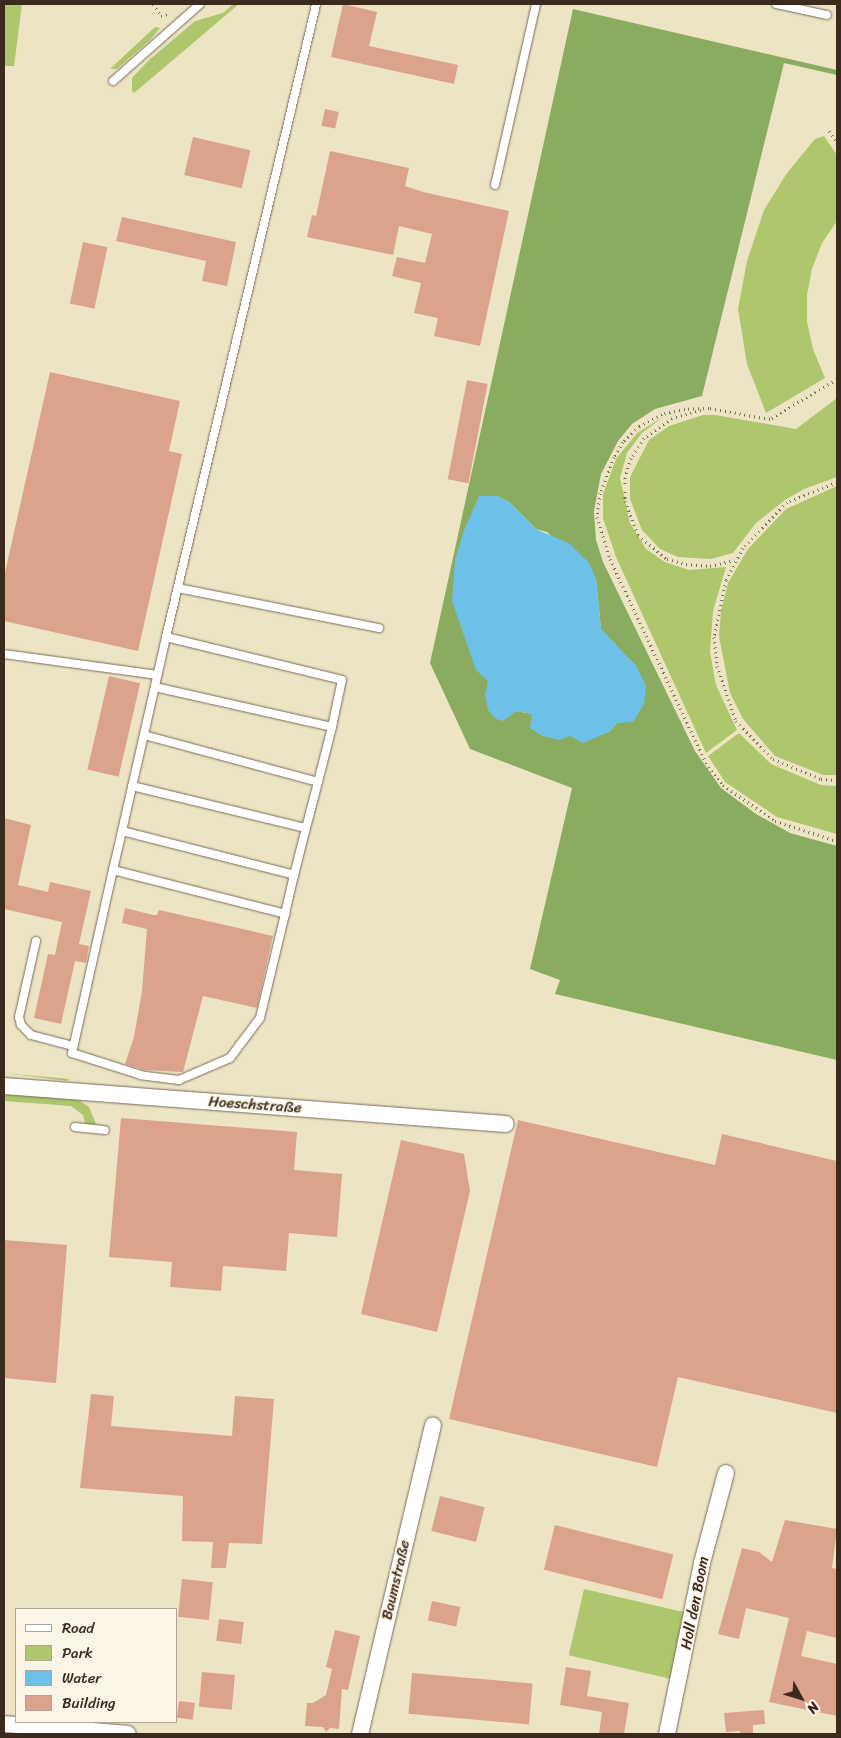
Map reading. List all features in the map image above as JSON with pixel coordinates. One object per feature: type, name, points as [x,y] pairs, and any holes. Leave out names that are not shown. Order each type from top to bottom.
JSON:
[{"type":"street","name":"Hoeschstraße","points":[[4,1086],[506,1124]]},
{"type":"street","name":"Baumstraße","points":[[360,1734],[433,1426]]},
{"type":"street","name":"Holl den Boom","points":[[667,1734],[702,1563],[726,1473]]},
{"type":"street","points":[[4,1724],[128,1734]]},
{"type":"lane","points":[[113,81],[200,4]]},
{"type":"lane","points":[[496,185],[536,4]]},
{"type":"lane","points":[[776,4],[827,15]]},
{"type":"lane","points":[[166,637],[342,680],[260,1018],[230,1058],[179,1080],[140,1075],[72,1053],[166,637],[316,5]]},
{"type":"lane","points":[[178,588],[379,628]]},
{"type":"lane","points":[[4,654],[158,675]]},
{"type":"lane","points":[[155,687],[332,727]]},
{"type":"lane","points":[[144,735],[318,782]]},
{"type":"lane","points":[[132,786],[306,828]]},
{"type":"lane","points":[[122,831],[294,875]]},
{"type":"lane","points":[[113,870],[285,914]]},
{"type":"lane","points":[[36,941],[19,1017],[21,1025],[31,1035],[73,1046]]},
{"type":"lane","points":[[75,1127],[105,1130]]},
{"type":"path","points":[[829,131],[837,143]]},
{"type":"path","points":[[837,379],[770,419],[709,408],[662,414],[639,426],[623,442],[600,493],[597,517],[601,538],[708,766],[723,785],[775,821],[837,841]]},
{"type":"path","points":[[709,408],[672,418],[644,438],[631,458],[624,477],[625,500],[638,535],[667,559],[686,564],[710,566],[735,560]]},
{"type":"path","points":[[837,482],[787,502],[758,528],[735,560],[717,612],[714,637],[717,666],[736,721],[773,759],[820,779],[837,780]]},
{"type":"green space","points":[[5,4],[22,4],[14,66],[4,66]]},
{"type":"green space","points":[[233,4],[239,4],[134,93],[132,91],[132,78],[148,61],[195,21],[223,13]]},
{"type":"green space","points":[[573,9],[837,70],[837,75],[784,63],[702,396],[655,409],[632,424],[618,441],[601,474],[594,511],[596,540],[603,562],[695,751],[721,788],[756,814],[790,833],[837,846],[837,1060],[555,994],[560,980],[530,969],[572,788],[470,749],[430,663]],"holes":[[[497,496],[509,502],[536,529],[547,532],[596,579],[601,630],[636,666],[617,723],[609,732],[570,736],[532,714],[516,711],[506,716],[488,690],[488,681],[482,672]]]},
{"type":"green space","points":[[155,27],[160,28],[150,40],[117,69],[110,69]]},
{"type":"green space","points":[[824,136],[837,155],[837,221],[822,243],[812,269],[807,295],[807,322],[813,349],[825,378],[766,413],[747,364],[738,309],[747,261],[764,210],[787,173],[815,139]]},
{"type":"green space","points":[[837,398],[837,477],[804,489],[785,500],[756,523],[733,553],[711,559],[678,557],[660,549],[642,530],[630,499],[630,477],[649,440],[669,426],[703,415],[715,415],[796,429]]},
{"type":"green space","points":[[663,417],[642,433],[627,453],[620,478],[630,523],[646,549],[665,562],[689,570],[726,567],[713,611],[710,652],[716,685],[737,730],[706,753],[616,557],[603,518],[603,494],[616,459],[637,433]]},
{"type":"green space","points":[[837,486],[837,775],[823,775],[775,756],[743,719],[730,693],[719,636],[721,611],[728,583],[748,549],[786,509]]},
{"type":"green space","points":[[739,733],[771,764],[821,785],[837,786],[837,834],[777,817],[725,782],[708,756]]},
{"type":"green space","points":[[4,1073],[69,1079],[68,1081]]},
{"type":"green space","points":[[4,1093],[76,1098],[89,1107],[96,1124],[85,1124],[83,1115],[71,1106],[4,1101]]},
{"type":"green space","points":[[584,1589],[685,1612],[670,1679],[569,1655]]},
{"type":"water","points":[[479,496],[497,496],[509,502],[536,529],[570,544],[589,563],[596,579],[601,629],[636,666],[646,686],[644,704],[633,722],[617,723],[609,732],[583,743],[570,736],[560,740],[542,736],[530,728],[532,714],[516,711],[503,721],[496,719],[488,710],[485,695],[488,681],[476,670],[452,601],[455,561],[463,533]]},
{"type":"building","points":[[343,4],[377,12],[369,46],[458,65],[454,84],[331,57]]},
{"type":"building","points":[[325,109],[339,112],[335,129],[321,126]]},
{"type":"building","points":[[193,137],[250,150],[242,188],[184,175]]},
{"type":"building","points":[[330,151],[409,168],[405,186],[423,192],[509,211],[480,346],[434,336],[438,318],[414,313],[421,283],[392,276],[397,257],[425,263],[432,234],[399,226],[393,255],[307,237],[312,215],[316,216]]},
{"type":"building","points":[[122,217],[236,242],[227,286],[202,281],[206,261],[116,241]]},
{"type":"building","points":[[83,242],[107,247],[94,309],[70,304]]},
{"type":"building","points":[[50,372],[180,401],[169,451],[182,454],[138,651],[4,621],[4,577]]},
{"type":"building","points":[[467,380],[488,384],[468,483],[448,479]]},
{"type":"building","points":[[109,676],[140,683],[119,777],[87,770]]},
{"type":"building","points":[[4,818],[31,825],[18,885],[48,892],[50,882],[91,891],[79,944],[89,946],[86,963],[75,961],[61,1024],[34,1018],[48,954],[55,955],[62,922],[4,909]]},
{"type":"building","points":[[125,908],[153,915],[157,915],[159,910],[273,936],[257,1008],[203,996],[183,1072],[144,1070],[125,1064],[134,1037],[142,991],[147,929],[122,923]]},
{"type":"building","points":[[121,1118],[297,1132],[294,1170],[342,1174],[337,1237],[289,1233],[286,1271],[223,1266],[221,1291],[170,1287],[172,1262],[109,1257]]},
{"type":"building","points":[[518,1120],[715,1165],[722,1134],[837,1161],[837,1413],[678,1377],[657,1467],[449,1419]]},
{"type":"building","points":[[401,1140],[464,1154],[470,1191],[437,1332],[361,1314]]},
{"type":"building","points":[[4,1240],[67,1245],[56,1383],[4,1378]]},
{"type":"building","points":[[91,1394],[114,1396],[111,1426],[232,1436],[235,1396],[274,1399],[262,1544],[229,1543],[226,1568],[211,1568],[213,1542],[182,1541],[183,1496],[80,1488]]},
{"type":"building","points":[[440,1496],[485,1507],[476,1542],[431,1531]]},
{"type":"building","points":[[785,1520],[837,1529],[832,1568],[837,1569],[837,1638],[807,1631],[801,1656],[837,1664],[837,1716],[769,1702],[789,1618],[746,1608],[739,1639],[718,1634],[742,1548],[759,1552],[772,1562]]},
{"type":"building","points":[[555,1525],[673,1555],[662,1599],[544,1570]]},
{"type":"building","points":[[182,1579],[213,1582],[209,1620],[178,1617]]},
{"type":"building","points":[[432,1601],[460,1607],[456,1627],[428,1621]]},
{"type":"building","points":[[219,1619],[244,1622],[241,1644],[216,1641]]},
{"type":"building","points":[[335,1630],[360,1636],[348,1690],[342,1689],[339,1729],[330,1728],[326,1732],[323,1727],[305,1726],[307,1703],[313,1703],[326,1695],[332,1669],[326,1667]]},
{"type":"building","points":[[566,1667],[591,1671],[587,1696],[629,1703],[624,1734],[599,1734],[602,1712],[560,1705]]},
{"type":"building","points":[[202,1672],[235,1675],[232,1710],[199,1707]]},
{"type":"building","points":[[412,1673],[533,1684],[529,1724],[408,1714]]},
{"type":"building","points":[[179,1701],[195,1703],[193,1720],[178,1718]]},
{"type":"building","points":[[764,1710],[765,1724],[753,1725],[753,1734],[740,1734],[740,1731],[726,1732],[724,1713]]}]
